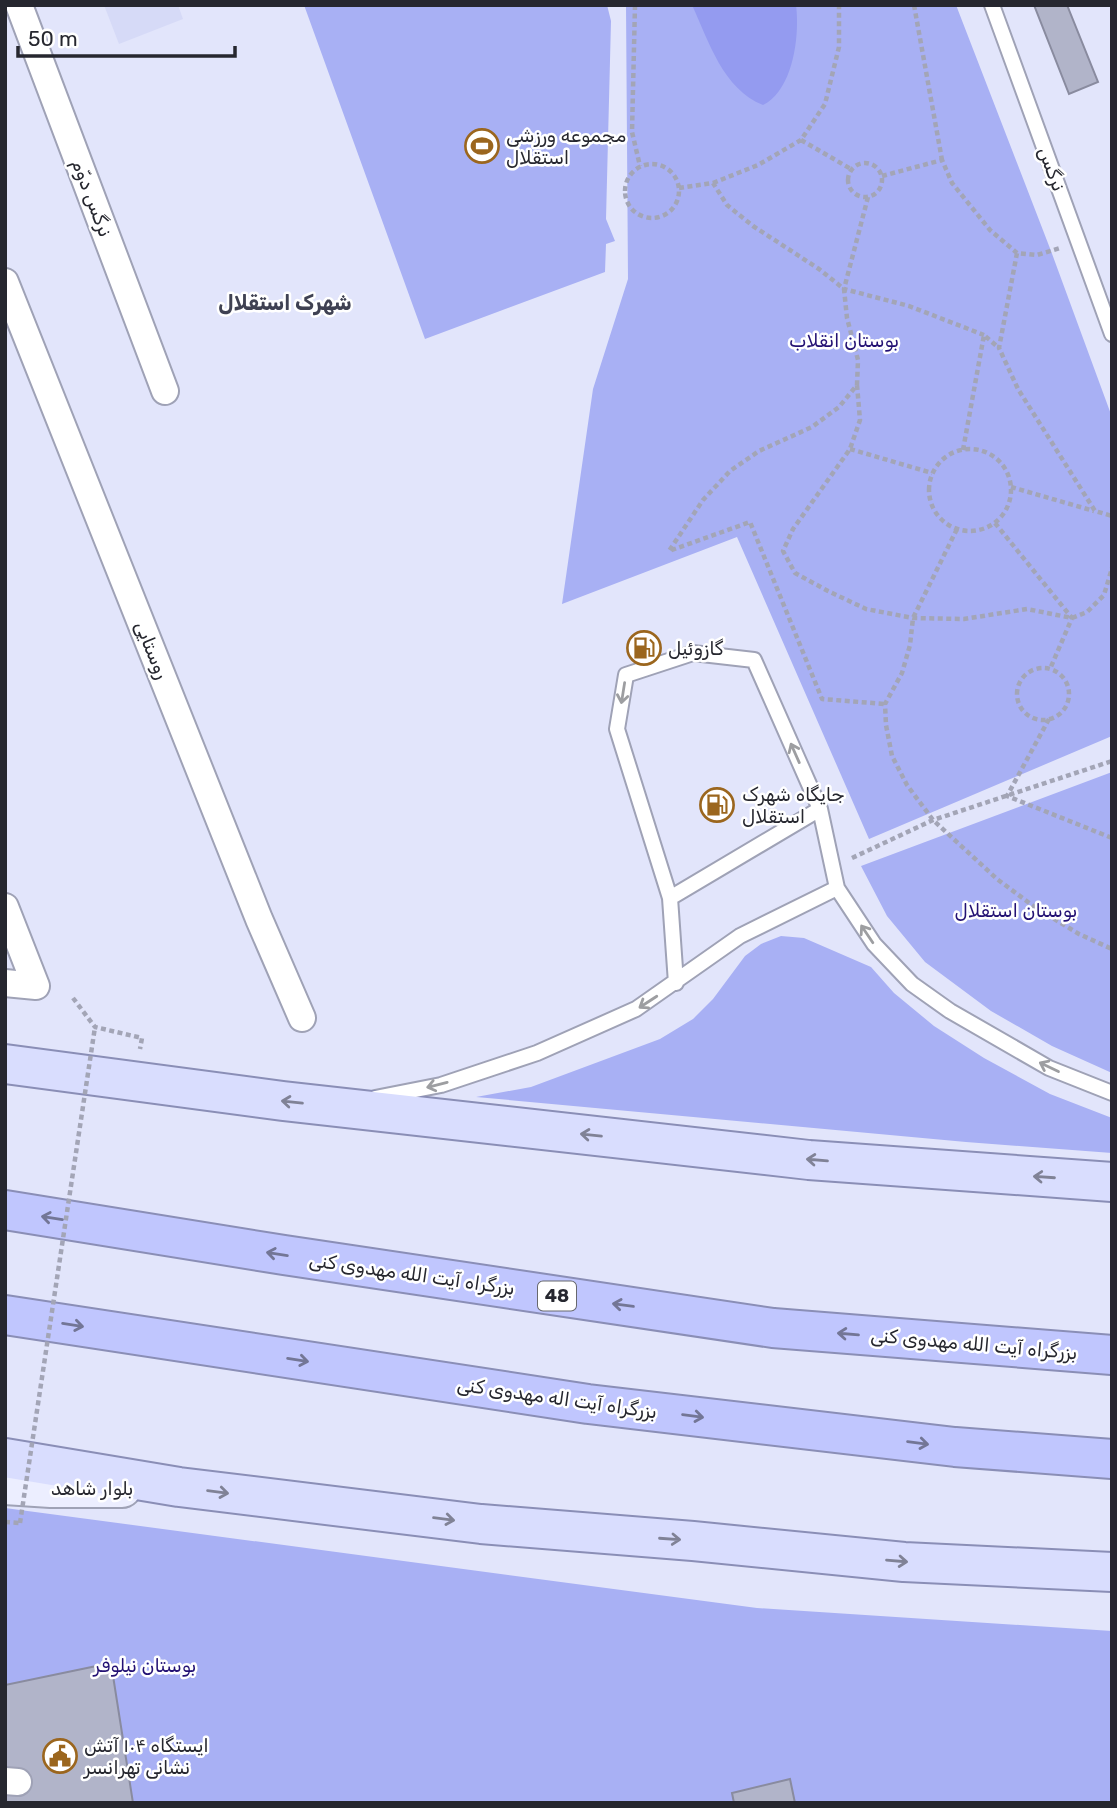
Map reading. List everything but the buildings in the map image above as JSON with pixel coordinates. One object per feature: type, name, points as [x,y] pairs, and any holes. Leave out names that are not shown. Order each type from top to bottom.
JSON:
[{"type":"highway","name":"بزرگراه آیت الله مهدوی کنی","points":[[5,1210],[773,1328],[1112,1355]]},
{"type":"highway","name":"بزرگراه آیت اله مهدوی کنی","points":[[5,1315],[588,1404],[955,1447],[1112,1459]]},
{"type":"main road","points":[[5,1064],[332,1106],[809,1160],[1112,1182]]},
{"type":"main road","points":[[5,1458],[179,1487],[481,1524],[904,1562],[1112,1572]]},
{"type":"main road","name":"بلوار شاهد","points":[[5,1485],[51,1488],[179,1487]]},
{"type":"street","name":"نرگس دوّم","points":[[19,5],[166,391]]},
{"type":"street","name":"روستایی","points":[[5,282],[259,919],[302,1018]]},
{"type":"street","points":[[5,907],[36,986],[5,983]]},
{"type":"lane","name":"نرگس","points":[[992,5],[1112,334]]},
{"type":"lane","points":[[676,984],[670,898],[617,729],[626,675],[693,653],[754,660],[820,809],[836,888],[874,944],[912,984],[950,1012],[1049,1068],[1112,1093]]},
{"type":"lane","points":[[670,898],[820,809]]},
{"type":"lane","points":[[332,1106],[440,1085],[537,1053],[636,1009],[676,984],[740,936],[836,888]]},
{"type":"path","points":[[635,5],[632,132],[640,166]]},
{"type":"path","points":[[679,188],[713,183],[758,165],[801,140],[825,104],[839,47],[839,5]]},
{"type":"path","points":[[915,5],[942,160],[952,183],[990,230],[1017,253],[1037,255],[1079,240]]},
{"type":"path","points":[[801,140],[851,169]]},
{"type":"path","points":[[882,176],[942,160]]},
{"type":"path","points":[[861,163],[872,164],[882,176],[883,182],[878,192],[868,197],[856,195],[849,186],[851,169],[861,163]]},
{"type":"path","points":[[657,164],[672,172],[679,188],[679,197],[669,213],[660,217],[642,216],[628,204],[625,195],[627,178],[640,166],[657,164]]},
{"type":"path","points":[[713,183],[727,205],[844,289],[909,306],[984,335],[999,348],[1018,388],[1095,511]]},
{"type":"path","points":[[868,197],[844,289],[846,318],[858,360],[860,420],[850,449],[793,529],[783,551],[795,573],[866,610],[913,618],[964,619],[1027,609],[1072,618],[1087,612],[1104,595],[1112,568]]},
{"type":"path","points":[[999,348],[1017,253]]},
{"type":"path","points":[[963,450],[984,335]]},
{"type":"path","points":[[857,385],[839,407],[812,427],[759,451],[730,471],[703,500],[668,551],[750,522],[822,699],[884,704]]},
{"type":"path","points":[[850,449],[932,473]]},
{"type":"path","points":[[963,450],[990,454],[1008,474],[1010,501],[995,523],[983,529],[957,529],[945,523],[935,513],[930,500],[932,473],[945,458],[963,450]]},
{"type":"path","points":[[1011,487],[1112,516]]},
{"type":"path","points":[[995,523],[1072,618]]},
{"type":"path","points":[[957,529],[913,618],[910,645],[902,673],[884,704],[892,756],[906,785],[933,820],[1015,893],[1079,934],[1112,950]]},
{"type":"path","points":[[1050,669],[1072,618]]},
{"type":"path","points":[[1007,796],[1049,719],[1063,711],[1069,696],[1065,679],[1050,669],[1041,668],[1025,675],[1017,691],[1021,707],[1026,713],[1033,718],[1049,719]]},
{"type":"path","points":[[832,867],[933,820],[1112,761]]},
{"type":"path","points":[[1007,796],[1112,838]]},
{"type":"path","points":[[73,998],[95,1027],[142,1038]]},
{"type":"path","points":[[5,1522],[20,1523],[95,1027]]},
{"type":"shaded area","points":[[104,5],[178,5],[183,19],[119,44]]},
{"type":"shaded area","points":[[692,5],[796,5],[797,32],[792,61],[788,75],[773,98],[763,105],[737,88],[711,49]]},
{"type":"green space","name":"مجموعه ورزشی استقلال","points":[[304,5],[607,5],[611,21],[606,219],[615,241],[606,244],[605,272],[425,339]]},
{"type":"green space","name":"بوستان انقلاب","points":[[626,5],[956,5],[1112,417],[1112,736],[869,839],[737,537],[562,604],[593,389],[628,279]]},
{"type":"green space","name":"بوستان استقلال","points":[[1112,772],[1112,1073],[1052,1046],[991,1011],[925,962],[887,916],[861,866]]},
{"type":"green space","points":[[781,936],[804,938],[871,967],[894,993],[934,1026],[984,1058],[1050,1094],[1112,1118],[1112,1153],[476,1097],[531,1087],[660,1039],[693,1019],[713,999],[745,956],[761,944]]},
{"type":"green space","name":"بوستان نیلوفر","points":[[5,1508],[757,1608],[1112,1631],[1112,1803],[5,1803]]},
{"type":"place","name":"مجموعه ورزشی استقلال","points":[[482,146]]},
{"type":"place","name":"گازوئیل","points":[[644,648]]},
{"type":"place","name":"جایگاه شهرک استقلال","points":[[717,805]]},
{"type":"place","name":"ایستگاه ۱۰۴ آتش ‌نشانی تهرانسر","points":[[60,1756]]},
{"type":"district","name":"شهرک استقلال","points":[[285,302]]}]
